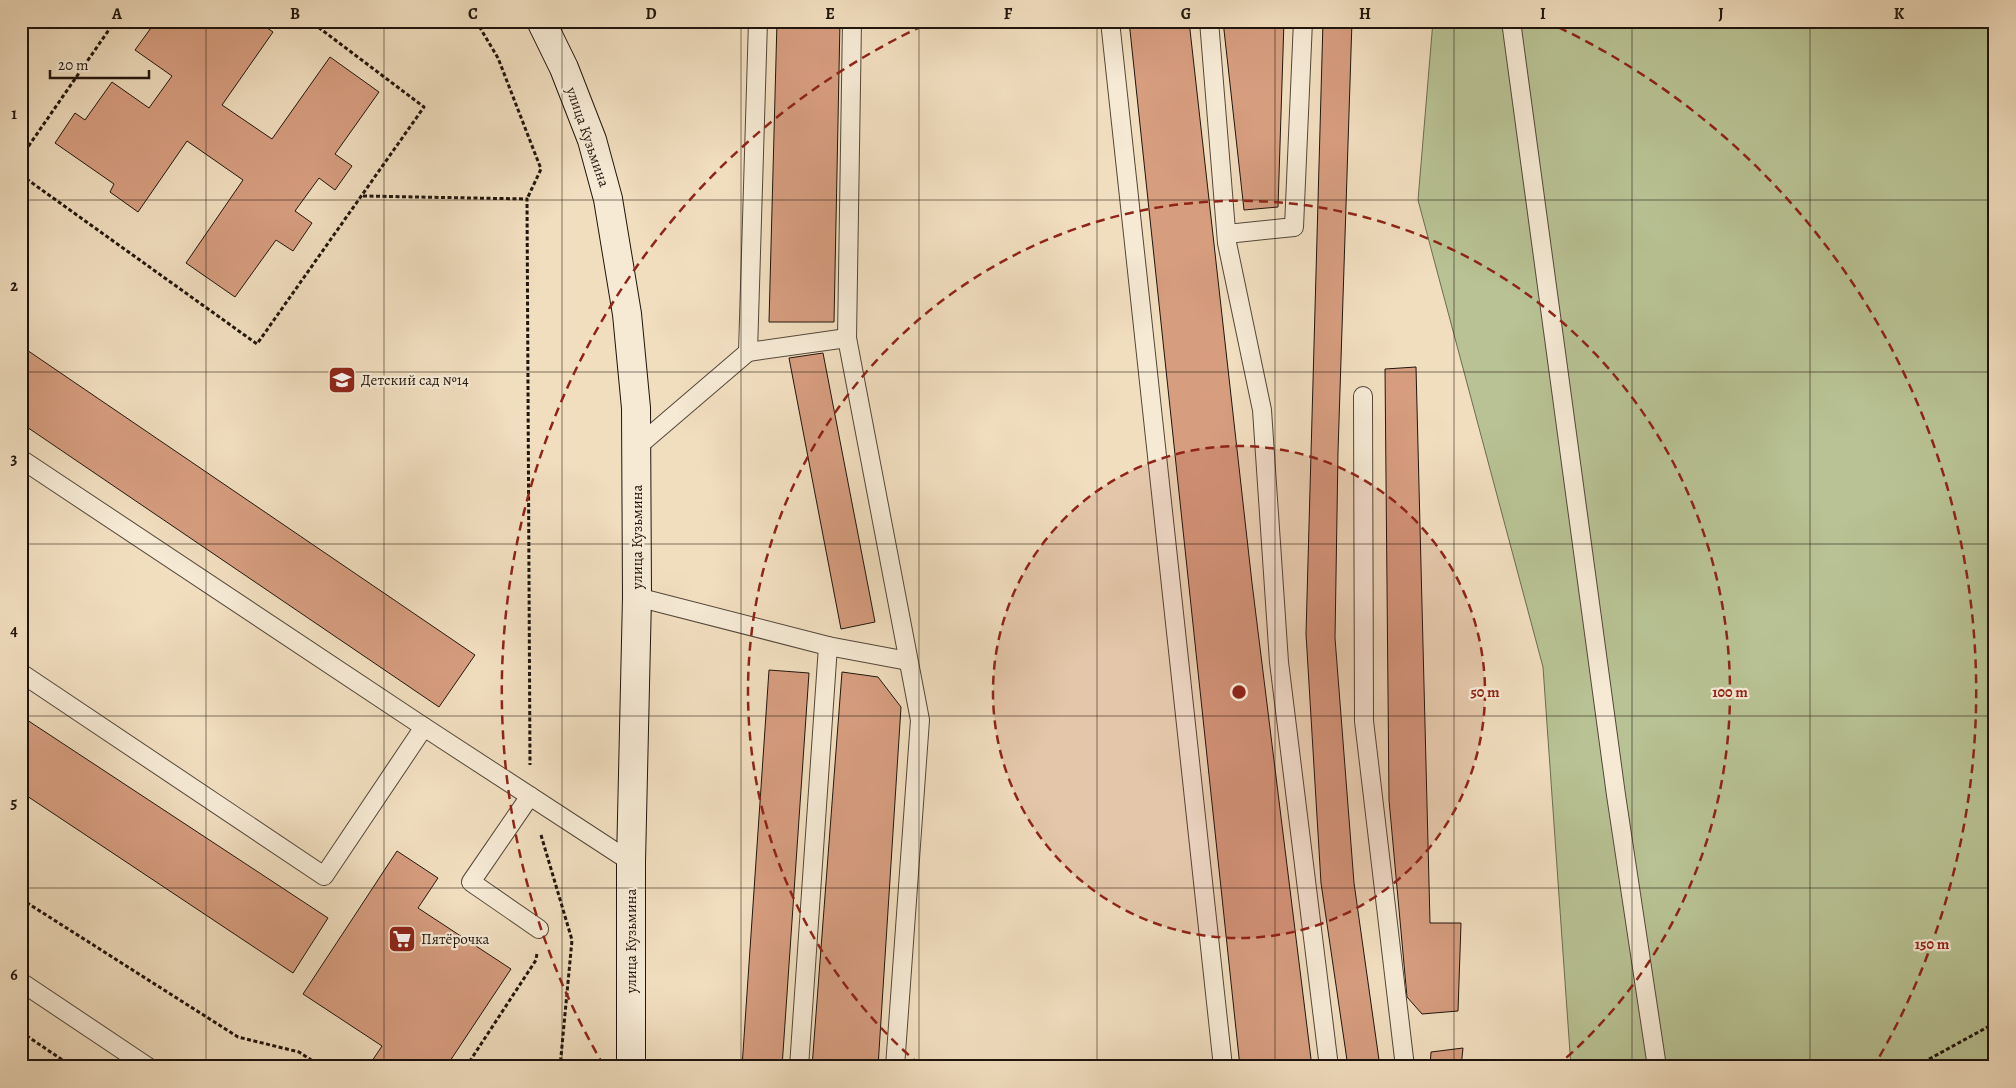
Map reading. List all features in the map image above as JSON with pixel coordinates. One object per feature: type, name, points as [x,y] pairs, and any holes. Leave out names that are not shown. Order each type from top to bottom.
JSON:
[{"type":"main road","name":"улица Кузьмина","points":[[541,21],[564,68],[592,140],[608,199],[627,314],[636,408],[637,596],[631,862],[631,1067]]},
{"type":"lane","points":[[748,352],[758,21]]},
{"type":"lane","points":[[852,21],[847,338],[920,720],[895,1067]]},
{"type":"lane","points":[[1110,21],[1223,1067]]},
{"type":"lane","points":[[1209,21],[1227,234],[1262,410],[1279,662],[1329,1067]]},
{"type":"lane","points":[[1227,234],[1294,227],[1304,21]]},
{"type":"lane","points":[[1511,21],[1616,795],[1657,1067]]},
{"type":"lane","points":[[637,447],[748,352],[847,338]]},
{"type":"lane","points":[[1363,396],[1364,721],[1405,1067]]},
{"type":"lane","points":[[21,458],[424,727],[631,862]]},
{"type":"lane","points":[[637,596],[828,646],[908,661]]},
{"type":"lane","points":[[799,1067],[828,646]]},
{"type":"lane","points":[[21,673],[324,876],[424,727]]},
{"type":"lane","points":[[530,796],[471,882],[539,928]]},
{"type":"lane","points":[[21,982],[148,1067]]},
{"type":"path","points":[[21,157],[114,21]]},
{"type":"path","points":[[21,175],[257,344],[424,107],[310,21]]},
{"type":"path","points":[[476,21],[498,58],[541,169],[527,199],[530,796],[572,940],[560,1067]]},
{"type":"path","points":[[363,196],[527,199]]},
{"type":"path","points":[[21,899],[238,1037],[299,1052],[322,1067]]},
{"type":"path","points":[[466,1067],[536,960],[539,928]]},
{"type":"path","points":[[1919,1067],[1922,1063],[1995,1023]]},
{"type":"path","points":[[21,1032],[73,1067]]},
{"type":"green space","points":[[1433,21],[1995,21],[1995,1067],[1571,1067],[1543,667],[1418,200]]},
{"type":"building","points":[[156,21],[257,21],[273,32],[222,105],[272,139],[330,57],[379,92],[335,154],[352,166],[335,190],[319,178],[295,211],[312,223],[293,251],[276,240],[235,297],[186,263],[243,180],[187,141],[138,212],[110,192],[114,184],[55,143],[75,113],[85,120],[112,82],[149,108],[172,76],[135,50]]},
{"type":"building","points":[[777,21],[840,21],[834,322],[769,322]]},
{"type":"building","points":[[1129,21],[1189,21],[1252,583],[1312,1067],[1240,1067]]},
{"type":"building","points":[[1223,21],[1284,21],[1278,207],[1244,210]]},
{"type":"building","points":[[1323,21],[1352,21],[1338,452],[1335,638],[1354,883],[1380,1067],[1348,1067],[1321,883],[1306,634]]},
{"type":"building","points":[[21,346],[475,655],[439,707],[21,423]]},
{"type":"building","points":[[823,353],[875,622],[841,629],[789,358]]},
{"type":"building","points":[[1416,367],[1430,923],[1461,923],[1458,1011],[1422,1014],[1407,997],[1389,800],[1385,369]]},
{"type":"building","points":[[769,670],[809,673],[782,1067],[742,1067]]},
{"type":"building","points":[[842,672],[878,677],[901,707],[878,1067],[812,1067]]},
{"type":"building","points":[[21,716],[328,918],[293,973],[21,792]]},
{"type":"building","name":"Пятёрочка","points":[[397,851],[438,878],[418,908],[511,969],[446,1067],[368,1067],[382,1046],[303,994]]},
{"type":"building","points":[[1463,1048],[1461,1067],[1430,1067],[1431,1052]]},
{"type":"place","name":"Детский сад №14","points":[[342,380]]},
{"type":"place","name":"Пятёрочка","points":[[402,939]]}]
